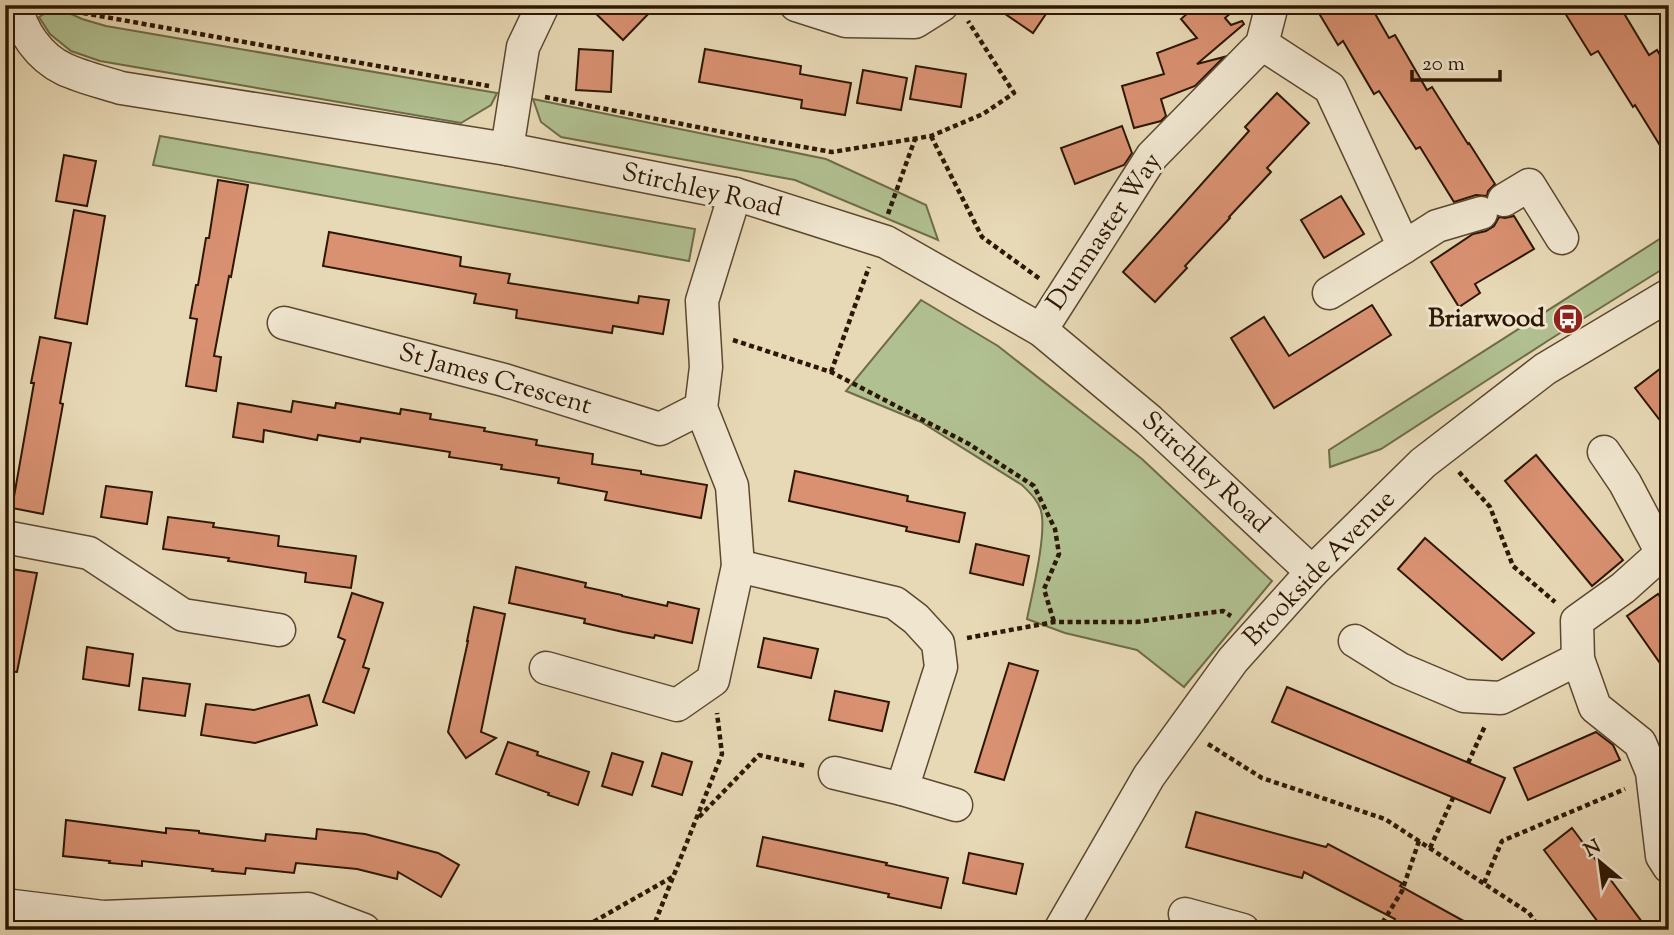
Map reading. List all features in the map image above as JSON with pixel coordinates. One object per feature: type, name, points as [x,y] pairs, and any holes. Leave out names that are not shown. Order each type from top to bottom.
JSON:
[{"type":"street","name":"Stirchley Road","points":[[16,5],[19,20],[37,49],[63,68],[121,88],[507,149],[735,194],[886,242],[1041,330],[1149,420],[1312,572]]},
{"type":"street","points":[[507,149],[523,47],[544,5]]},
{"type":"street","points":[[796,5],[846,21],[915,22],[954,11]]},
{"type":"street","points":[[1272,5],[1262,44],[1331,88],[1404,247]]},
{"type":"street","name":"Dunmaster Way","points":[[1041,330],[1152,156],[1262,44]]},
{"type":"street","points":[[1329,293],[1437,226],[1493,206],[1529,185],[1562,238]]},
{"type":"street","points":[[547,668],[677,705],[713,680],[738,566],[732,486],[701,408],[706,367],[702,301],[735,194]]},
{"type":"street","name":"Brookside Avenue","points":[[1060,930],[1149,776],[1233,660],[1312,572],[1423,463],[1545,369],[1669,295]]},
{"type":"street","name":"St James Crescent","points":[[284,323],[504,380],[660,429],[701,408]]},
{"type":"street","points":[[1604,452],[1665,551],[1623,588],[1577,621],[1578,659],[1595,707],[1640,743],[1653,777],[1662,856],[1669,867]]},
{"type":"street","points":[[5,537],[89,552],[183,615],[279,630]]},
{"type":"street","points":[[738,566],[895,603],[916,619],[938,643],[940,667],[902,789]]},
{"type":"street","points":[[1355,641],[1400,669],[1464,696],[1501,698],[1578,659]]},
{"type":"street","points":[[835,773],[956,805]]},
{"type":"street","points":[[22,914],[103,917],[308,909],[364,930]]},
{"type":"street","points":[[1185,914],[1243,930]]},
{"type":"path","points":[[68,5],[83,13],[516,91],[832,152],[931,136],[983,114],[1014,93],[954,11]]},
{"type":"path","points":[[931,136],[982,237],[1062,296]]},
{"type":"path","points":[[887,217],[915,139]]},
{"type":"path","points":[[831,372],[871,262]]},
{"type":"path","points":[[704,330],[831,372],[969,444],[1034,486],[1055,528],[1059,554],[1044,589],[1055,622]]},
{"type":"path","points":[[1454,467],[1490,507],[1513,566],[1577,621]]},
{"type":"path","points":[[938,643],[1055,622],[1136,622],[1223,611],[1258,632]]},
{"type":"path","points":[[652,930],[722,754],[713,680]]},
{"type":"path","points":[[1468,763],[1484,730],[1489,698]]},
{"type":"path","points":[[1199,738],[1262,778],[1385,819],[1529,914],[1541,930]]},
{"type":"path","points":[[696,821],[759,755],[835,773]]},
{"type":"path","points":[[1484,883],[1502,841],[1653,777]]},
{"type":"path","points":[[1430,848],[1453,797]]},
{"type":"path","points":[[1378,930],[1402,891],[1419,841]]},
{"type":"path","points":[[579,930],[675,876]]},
{"type":"green space","points":[[56,7],[106,26],[497,93],[491,105],[461,123],[100,61],[71,51],[50,34],[39,17]]},
{"type":"green space","points":[[533,99],[826,159],[926,205],[938,240],[795,180],[561,137],[541,122]]},
{"type":"green space","points":[[160,136],[695,229],[689,261],[153,165]]},
{"type":"green space","points":[[1669,233],[1669,265],[1381,449],[1330,467],[1329,450]]},
{"type":"green space","points":[[921,300],[998,346],[1142,459],[1272,581],[1184,687],[1137,650],[1065,633],[1027,619],[1042,534],[1038,503],[1022,485],[921,422],[846,391]]},
{"type":"building","points":[[587,5],[657,5],[623,40]]},
{"type":"building","points":[[992,5],[1052,5],[1033,33]]},
{"type":"building","points":[[1197,5],[1240,5],[1225,18],[1231,25],[1242,21],[1244,24],[1197,64],[1224,57],[1195,86],[1161,99],[1166,116],[1161,121],[1134,128],[1122,86],[1164,74],[1157,53],[1197,38],[1181,19]]},
{"type":"building","points":[[1314,5],[1370,5],[1389,38],[1395,35],[1427,90],[1432,87],[1495,184],[1487,196],[1476,195],[1454,202],[1420,147],[1416,149],[1379,91],[1374,94],[1343,41],[1338,45]]},
{"type":"building","points":[[1560,5],[1619,5],[1649,55],[1657,50],[1669,70],[1669,160],[1598,51],[1591,55]]},
{"type":"building","points":[[579,49],[613,51],[611,92],[576,90]]},
{"type":"building","points":[[705,49],[801,66],[800,74],[851,83],[845,115],[801,108],[802,100],[699,82]]},
{"type":"building","points":[[916,66],[966,74],[961,107],[910,99]]},
{"type":"building","points":[[863,70],[907,78],[901,110],[857,103]]},
{"type":"building","points":[[1277,93],[1309,123],[1267,168],[1271,172],[1155,302],[1123,272],[1249,131],[1245,127]]},
{"type":"building","points":[[1122,126],[1132,153],[1124,165],[1075,184],[1061,148]]},
{"type":"building","points":[[64,155],[96,161],[87,206],[56,201]]},
{"type":"building","points":[[218,180],[248,185],[214,356],[221,357],[216,391],[186,386],[197,319],[190,318],[206,238],[209,238]]},
{"type":"building","points":[[1341,196],[1364,234],[1324,258],[1301,220]]},
{"type":"building","points":[[74,210],[105,216],[87,324],[55,318]]},
{"type":"building","points":[[1514,216],[1534,249],[1475,284],[1480,293],[1459,307],[1431,262],[1473,234],[1494,226],[1499,217]]},
{"type":"building","points":[[329,232],[461,257],[460,266],[510,274],[508,283],[638,303],[639,296],[669,300],[663,334],[613,326],[612,333],[516,318],[517,310],[474,303],[476,294],[323,266]]},
{"type":"building","points":[[1372,305],[1391,335],[1274,408],[1231,338],[1264,317],[1289,356]]},
{"type":"building","points":[[40,337],[71,343],[43,514],[12,508]]},
{"type":"building","points":[[1669,362],[1669,432],[1635,388]]},
{"type":"building","points":[[293,401],[335,408],[336,403],[400,414],[401,409],[431,414],[430,419],[537,440],[536,445],[593,454],[592,464],[707,485],[701,518],[605,500],[607,492],[558,483],[559,478],[501,469],[502,465],[449,457],[450,452],[361,438],[360,442],[318,435],[317,440],[264,430],[263,442],[233,437],[238,403],[291,412]]},
{"type":"building","points":[[1536,455],[1623,560],[1592,586],[1505,481]]},
{"type":"building","points":[[795,471],[908,496],[907,501],[965,513],[959,542],[906,531],[907,527],[789,501]]},
{"type":"building","points":[[106,486],[152,492],[147,524],[101,517]]},
{"type":"building","points":[[168,517],[214,523],[213,527],[279,536],[278,546],[356,556],[351,588],[305,582],[306,573],[163,549]]},
{"type":"building","points":[[1425,538],[1534,633],[1502,660],[1398,569]]},
{"type":"building","points":[[976,544],[1029,556],[1023,585],[970,573]]},
{"type":"building","points":[[516,567],[586,583],[585,587],[622,596],[667,606],[668,602],[699,609],[692,643],[623,632],[584,623],[585,619],[509,603]]},
{"type":"building","points":[[5,568],[37,573],[17,672],[5,671]]},
{"type":"building","points":[[352,593],[383,603],[363,667],[369,669],[354,713],[323,702],[345,640],[338,637]]},
{"type":"building","points":[[1658,594],[1669,609],[1669,676],[1627,616]]},
{"type":"building","points":[[474,607],[505,614],[481,732],[496,738],[466,758],[448,732]]},
{"type":"building","points":[[764,638],[818,649],[811,678],[758,667]]},
{"type":"building","points":[[87,647],[133,654],[129,686],[83,679]]},
{"type":"building","points":[[1009,663],[1038,671],[1004,780],[975,772]]},
{"type":"building","points":[[143,678],[190,684],[185,716],[139,710]]},
{"type":"building","points":[[1287,687],[1505,778],[1490,813],[1272,722]]},
{"type":"building","points":[[835,691],[889,702],[882,731],[829,720]]},
{"type":"building","points":[[309,695],[317,725],[255,743],[201,735],[206,704],[254,710]]},
{"type":"building","points":[[1596,732],[1613,745],[1620,760],[1528,800],[1514,768]]},
{"type":"building","points":[[508,742],[538,752],[537,755],[589,772],[578,805],[496,774]]},
{"type":"building","points":[[612,753],[643,762],[632,795],[602,786]]},
{"type":"building","points":[[662,753],[692,762],[682,795],[652,786]]},
{"type":"building","points":[[1196,812],[1326,847],[1328,844],[1402,883],[1400,886],[1480,930],[1389,930],[1395,919],[1304,872],[1302,878],[1186,847]]},
{"type":"building","points":[[66,820],[166,833],[166,828],[199,831],[265,841],[266,834],[316,839],[317,829],[365,834],[438,853],[459,865],[441,897],[398,872],[397,879],[357,869],[296,863],[294,873],[246,868],[245,874],[142,861],[142,866],[109,863],[110,861],[63,856]]},
{"type":"building","points":[[1572,828],[1648,930],[1604,930],[1544,850]]},
{"type":"building","points":[[763,837],[948,878],[941,908],[757,866]]},
{"type":"building","points":[[969,853],[1023,864],[1016,894],[963,883]]},
{"type":"place","name":"Briarwood","points":[[1568,319]]}]
